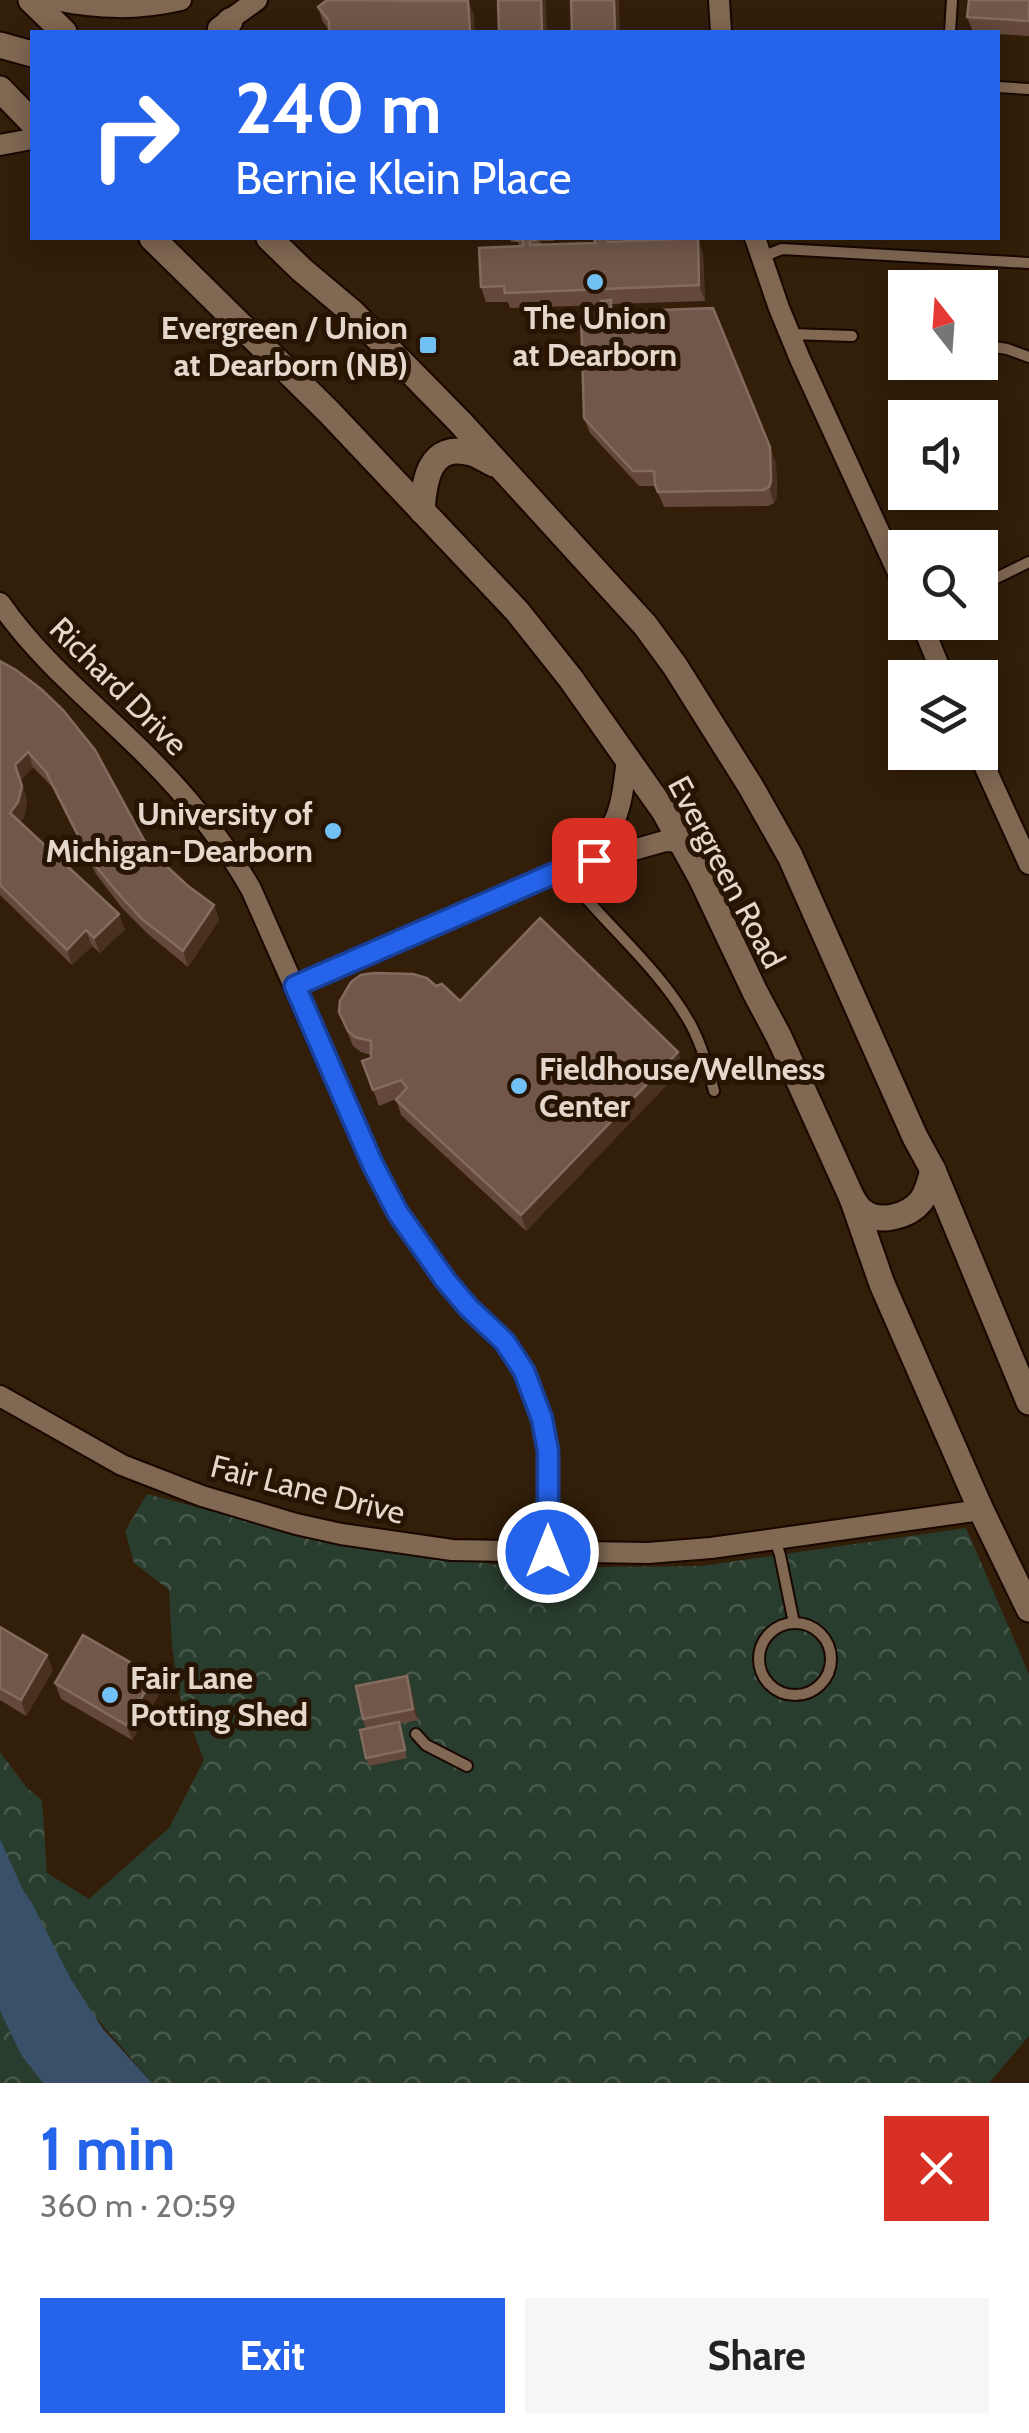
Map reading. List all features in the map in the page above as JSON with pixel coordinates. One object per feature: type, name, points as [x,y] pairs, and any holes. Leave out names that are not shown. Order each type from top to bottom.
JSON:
[{"type":"street","points":[[32,0],[62,30]]},
{"type":"street","points":[[55,0],[124,9],[182,0]]},
{"type":"street","points":[[220,29],[257,0]]},
{"type":"street","points":[[719,0],[720,30]]},
{"type":"street","points":[[0,45],[30,53]]},
{"type":"street","points":[[10,95],[30,120]]},
{"type":"street","points":[[0,145],[30,140]]},
{"type":"street","name":"Evergreen Road","points":[[154,240],[329,412],[517,611],[572,679],[664,811],[779,1036],[852,1198],[882,1284],[981,1510],[1029,1608]]},
{"type":"street","name":"Evergreen Road","points":[[271,240],[391,349],[645,625],[688,685],[790,856],[933,1170],[1029,1402]]},
{"type":"street","points":[[758,247],[790,334],[888,550]]},
{"type":"street","points":[[422,511],[428,469],[440,456],[471,453],[503,469]]},
{"type":"street","name":"Richard Drive","points":[[0,604],[33,644],[198,810],[252,889],[373,1165],[398,1213],[446,1281],[505,1342],[524,1371],[542,1419],[548,1451],[548,1552]]},
{"type":"street","points":[[562,870],[603,840],[620,810],[627,759]]},
{"type":"street","points":[[986,770],[1029,864]]},
{"type":"street","points":[[295,986],[562,870],[665,840],[682,842]]},
{"type":"street","points":[[852,1198],[863,1213],[896,1217],[924,1199],[933,1170]]},
{"type":"street","name":"Fair Lane Drive","points":[[0,1396],[122,1465],[252,1512],[341,1534],[452,1550],[648,1552],[710,1548],[981,1510]]},
{"type":"lane","points":[[950,30],[952,0]]},
{"type":"lane","points":[[1000,88],[1029,89]]},
{"type":"lane","points":[[758,247],[1029,263]]},
{"type":"lane","points":[[790,334],[852,336]]},
{"type":"lane","points":[[998,348],[1029,356]]},
{"type":"lane","points":[[998,577],[1029,562]]},
{"type":"lane","points":[[562,870],[672,996],[704,1052],[714,1091]]},
{"type":"lane","points":[[775,1540],[794,1623]]},
{"type":"lane","points":[[794,1623],[816,1630],[825,1639],[831,1662],[821,1684],[799,1695],[776,1690],[766,1682],[759,1658],[767,1636],[794,1623]]},
{"type":"lane","points":[[416,1734],[426,1746],[466,1766]]},
{"type":"green space","points":[[147,1494],[289,1531],[516,1568],[701,1566],[966,1528],[1029,1674],[1029,2036],[989,2083],[152,2083],[94,2015],[71,1979],[7,1860],[0,1839],[0,1752],[27,1788],[42,1800],[47,1873],[89,1899],[169,1828],[204,1760],[180,1697],[169,1590],[134,1563],[125,1531]]},
{"type":"green space","points":[[0,2011],[21,2055],[43,2083],[0,2083]]},
{"type":"water","points":[[0,1839],[71,1979],[103,2029],[152,2083],[43,2083],[21,2055],[0,2011]]},
{"type":"building","points":[[327,0],[468,1],[470,30],[329,30],[329,21],[318,7]]},
{"type":"building","points":[[498,0],[541,0],[542,30],[499,30]]},
{"type":"building","points":[[571,0],[614,0],[615,30],[572,30]]},
{"type":"building","points":[[969,0],[1029,0],[1029,21],[967,17]]},
{"type":"building","name":"The Union at Dearborn","points":[[523,240],[530,240],[530,245],[595,240],[698,240],[699,285],[505,293],[504,286],[481,287],[479,248],[523,246]]},
{"type":"building","points":[[611,300],[611,312],[602,312],[601,301]]},
{"type":"building","points":[[713,308],[770,447],[771,481],[763,490],[658,492],[654,471],[633,471],[584,418],[581,313]]},
{"type":"building","points":[[0,661],[41,689],[63,710],[95,750],[144,840],[162,862],[214,905],[183,951],[142,919],[90,859],[46,772],[28,752],[15,765],[22,786],[10,813],[119,914],[94,938],[86,930],[67,950],[0,885]]},
{"type":"building","name":"Fieldhouse/Wellness Center","points":[[540,918],[678,1052],[521,1215],[396,1100],[407,1088],[401,1080],[373,1090],[362,1061],[371,1058],[371,1041],[348,1031],[339,1012],[340,1001],[351,982],[374,973],[427,978],[436,986],[442,984],[460,1001]]},
{"type":"building","points":[[0,1627],[47,1655],[21,1700],[0,1688]]},
{"type":"building","name":"Fair Lane Potting Shed","points":[[83,1635],[154,1676],[126,1725],[55,1683]]},
{"type":"building","points":[[407,1676],[413,1709],[363,1719],[356,1686]]},
{"type":"building","points":[[399,1722],[405,1750],[366,1758],[360,1730]]},
{"type":"place","name":"The Union at Dearborn","points":[[595,282]]},
{"type":"place","name":"Evergreen / Union at Dearborn (NB)","points":[[428,345]]},
{"type":"place","name":"University of Michigan-Dearborn","points":[[333,831]]},
{"type":"place","name":"Fieldhouse/Wellness Center","points":[[519,1086]]},
{"type":"place","name":"Fair Lane Potting Shed","points":[[110,1695]]},
{"type":"route","points":[[548,1552],[548,1451],[542,1419],[524,1371],[505,1342],[446,1281],[398,1213],[295,986],[562,870],[594,860]]}]
